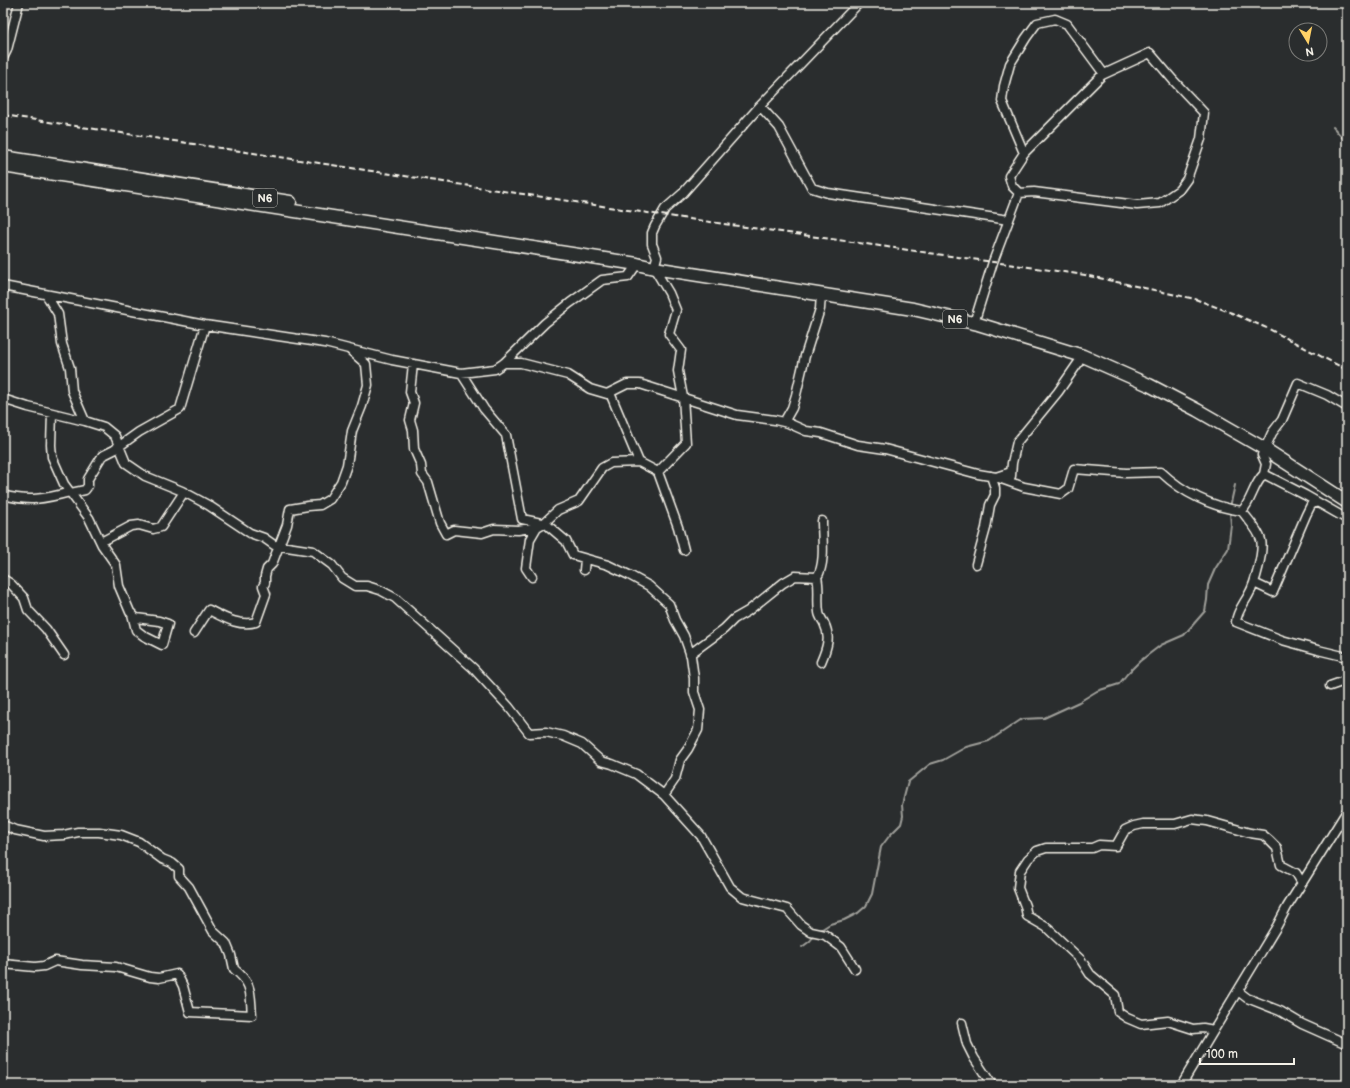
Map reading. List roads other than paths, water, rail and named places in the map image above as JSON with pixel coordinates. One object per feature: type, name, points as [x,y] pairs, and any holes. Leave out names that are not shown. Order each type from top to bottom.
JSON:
[{"type":"highway","name":"N6","points":[[3,157],[436,225],[526,247]]},
{"type":"highway","name":"N6","points":[[3,166],[637,264],[654,268],[914,309],[974,323],[1083,356],[1149,385],[1197,410],[1265,449],[1347,502]]},
{"type":"street","points":[[3,58],[7,50],[19,3]]},
{"type":"street","points":[[658,472],[686,443],[683,397],[678,371],[681,350],[669,334],[676,310],[669,293],[654,268],[657,257],[651,239],[654,226],[665,209],[683,194],[760,106],[859,3]]},
{"type":"street","points":[[1024,153],[1002,101],[1004,86],[1010,64],[1037,23],[1055,19],[1067,24],[1104,74]]},
{"type":"street","points":[[1150,53],[1172,80],[1204,113],[1201,140],[1187,179],[1179,190],[1160,203],[1137,205],[1034,192],[1019,193],[1012,186],[1009,176],[1024,153],[1104,74],[1150,53]]},
{"type":"street","points":[[760,106],[779,128],[812,188],[828,193],[1009,220]]},
{"type":"street","points":[[974,323],[993,262],[1019,193]]},
{"type":"street","points":[[3,286],[48,296],[205,325],[325,343],[413,364],[461,373],[495,369],[545,323],[570,303],[602,280],[628,277],[637,264]]},
{"type":"street","points":[[784,422],[792,408],[796,395],[805,356],[820,309],[821,294]]},
{"type":"street","points":[[48,296],[58,314],[62,344],[70,368],[72,391],[85,421]]},
{"type":"street","points":[[3,495],[18,500],[33,500],[85,490],[88,486],[88,479],[102,456],[180,409],[205,325]]},
{"type":"street","points":[[194,633],[209,610],[233,621],[250,624],[256,622],[266,594],[263,586],[265,583],[265,576],[272,564],[287,525],[290,509],[320,505],[330,499],[341,482],[347,465],[352,431],[362,406],[368,385],[366,364],[349,349]]},
{"type":"street","points":[[1014,483],[1011,472],[1017,442],[1058,392],[1083,356]]},
{"type":"street","points":[[504,362],[521,363],[568,375],[590,389],[607,394],[626,384],[640,384],[737,415],[784,422],[806,431],[822,433],[858,445],[885,449],[994,477],[1024,487],[1062,494],[1068,489],[1074,469],[1126,473],[1161,472],[1187,492],[1198,498],[1227,509],[1242,511],[1257,532],[1261,541],[1260,555],[1254,583],[1249,596],[1239,611],[1236,622],[1282,640],[1347,657]]},
{"type":"street","points":[[413,364],[410,392],[414,403],[410,420],[413,430],[414,449],[421,465],[422,474],[428,482],[440,523],[446,534],[454,530],[482,533],[494,530],[518,530],[546,524],[566,541],[573,556],[608,565],[629,575],[650,586],[669,604],[675,620],[684,636],[690,654],[694,678],[694,692],[700,710],[698,730],[688,749],[680,760],[675,779],[664,795]]},
{"type":"street","points":[[461,373],[484,409],[506,435],[522,518],[541,525]]},
{"type":"street","points":[[1242,511],[1248,505],[1258,480],[1264,474],[1266,464],[1262,455],[1272,432],[1282,420],[1298,383],[1327,395],[1347,407]]},
{"type":"street","points":[[610,392],[639,462]]},
{"type":"street","points":[[3,398],[28,407],[104,427],[115,436],[126,463],[144,476],[184,492],[208,505],[250,533],[264,538],[274,545],[313,552],[332,565],[342,578],[355,586],[367,586],[380,590],[395,598],[473,668],[509,707],[529,733],[546,732],[563,736],[582,744],[601,761],[636,774],[664,795],[701,836],[730,887],[742,897],[787,909],[811,932],[825,935],[841,947],[855,969]]},
{"type":"street","points":[[52,413],[52,457],[64,484],[89,518],[101,542],[116,565],[119,586],[130,612],[132,614],[136,618],[159,621],[168,624],[162,645],[136,630],[132,614]]},
{"type":"street","points":[[532,577],[526,568],[530,539],[541,525],[558,510],[579,501],[602,468],[611,463],[639,462],[658,472],[678,527],[684,550]]},
{"type":"street","points":[[994,477],[1011,472]]},
{"type":"street","points":[[1264,474],[1347,519]]},
{"type":"street","points":[[976,564],[986,528],[990,506],[995,495],[996,488],[994,477]]},
{"type":"street","points":[[101,542],[131,526],[139,525],[153,529],[161,527],[184,492]]},
{"type":"street","points":[[1254,583],[1272,592],[1306,515],[1311,505],[1316,502]]},
{"type":"street","points":[[821,662],[828,645],[829,637],[824,622],[819,614],[818,604],[819,585],[817,577],[821,571],[822,521]]},
{"type":"street","points":[[584,559],[584,570]]},
{"type":"street","points":[[690,654],[724,629],[734,619],[748,612],[783,583],[795,576],[817,577]]},
{"type":"street","points":[[3,579],[11,584],[24,598],[28,610],[46,629],[64,655]]},
{"type":"street","points":[[1330,686],[1347,680]]},
{"type":"street","points":[[1182,1085],[1302,883],[1347,811]]},
{"type":"street","points":[[1214,1030],[1193,1028],[1168,1021],[1141,1024],[1118,1012],[1115,995],[1090,974],[1081,960],[1046,927],[1027,916],[1018,888],[1020,871],[1028,859],[1037,851],[1046,848],[1092,848],[1099,845],[1116,846],[1125,830],[1134,826],[1142,824],[1175,824],[1192,819],[1207,821],[1250,833],[1263,835],[1277,848],[1281,865],[1296,873],[1302,883]]},
{"type":"street","points":[[3,825],[16,830],[44,836],[64,835],[78,832],[99,832],[121,835],[139,842],[162,859],[172,863],[178,869],[179,876],[189,887],[213,931],[226,943],[231,955],[234,969],[249,985],[252,1015],[190,1012],[183,986],[177,974],[159,978],[150,977],[116,967],[82,965],[55,961],[44,966],[35,967],[3,964]]},
{"type":"street","points":[[1238,991],[1247,998],[1280,1011],[1302,1024],[1347,1044]]},
{"type":"street","points":[[962,1023],[967,1044],[974,1058],[992,1085]]},
{"type":"waterway","points":[[1333,127],[1347,143]]},
{"type":"waterway","points":[[1230,507],[1235,485]]},
{"type":"waterway","points":[[819,931],[830,924],[844,920],[858,913],[866,906],[872,894],[881,847],[901,824],[903,816],[902,805],[908,782],[930,764],[943,760],[966,747],[989,741],[1022,719],[1044,718],[1079,702],[1097,691],[1119,684],[1140,661],[1161,645],[1184,635],[1205,611],[1208,585],[1215,569],[1228,549],[1231,525],[1230,512]]},
{"type":"waterway","points":[[802,947],[814,936]]},
{"type":"railway","points":[[3,115],[661,215],[1085,275],[1195,299],[1269,329],[1347,370]]}]
